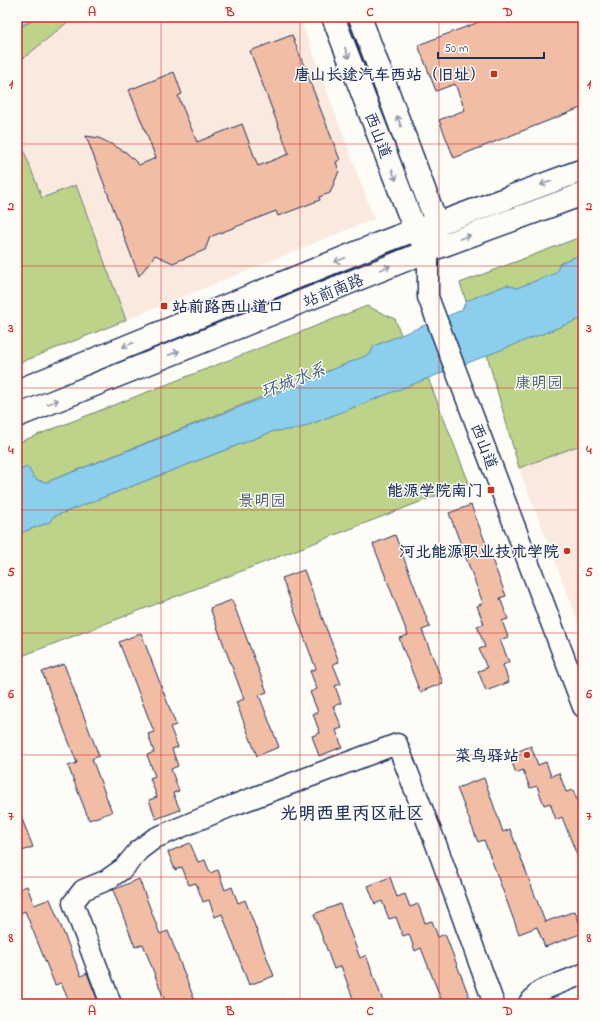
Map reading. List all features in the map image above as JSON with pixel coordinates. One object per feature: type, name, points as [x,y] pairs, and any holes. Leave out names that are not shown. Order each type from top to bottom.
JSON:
[{"type":"main road","name":"西山道","points":[[333,17],[415,230],[428,251]]},
{"type":"main road","name":"西山道","points":[[360,17],[436,224],[428,251]]},
{"type":"main road","name":"站前南路","points":[[17,391],[415,230],[436,224],[583,170]]},
{"type":"main road","name":"站前南路","points":[[17,416],[428,251],[583,194]]},
{"type":"street","name":"西山道","points":[[428,251],[428,297],[583,707]]},
{"type":"street","points":[[111,1004],[73,903],[83,890],[107,880],[124,868],[139,850],[155,838],[234,805],[397,744],[436,844],[494,1004]]},
{"type":"street","points":[[528,1004],[540,991],[583,974]]},
{"type":"shaded area","points":[[74,17],[300,17],[374,219],[17,364],[17,61],[25,57]]},
{"type":"shaded area","name":"河北能源职业技术学院","points":[[583,444],[583,634],[519,468]]},
{"type":"green space","points":[[38,17],[74,17],[25,57],[17,61],[17,29]]},
{"type":"green space","points":[[17,133],[42,198],[76,185],[126,320],[17,364]]},
{"type":"green space","points":[[583,236],[583,254],[560,263],[557,273],[517,288],[507,285],[466,301],[460,283]]},
{"type":"green space","points":[[367,306],[395,319],[401,335],[374,346],[371,354],[47,482],[40,481],[35,478],[31,474],[28,467],[17,471],[17,443]]},
{"type":"green space","name":"康明园","points":[[583,318],[583,444],[519,468],[487,355]]},
{"type":"green space","name":"景明园","points":[[428,378],[469,483],[17,658],[17,534],[50,522],[51,518],[55,516],[274,431],[298,429]]},
{"type":"water","points":[[17,17],[38,17],[17,29]]},
{"type":"water","points":[[583,254],[583,318],[298,429],[274,431],[55,516],[50,522],[17,534],[17,471],[28,467],[31,474],[35,478],[40,481],[47,482],[276,393],[370,354],[374,346],[462,310],[466,301],[507,285],[517,288],[556,273],[560,263]]},
{"type":"building","points":[[492,17],[583,17],[583,107],[454,158],[439,120],[465,110],[455,84],[436,91],[418,45]]},
{"type":"building","points":[[292,35],[340,160],[336,162],[339,171],[330,193],[319,197],[320,200],[278,216],[276,211],[210,237],[205,250],[173,263],[155,255],[139,276],[86,136],[99,138],[113,145],[127,153],[139,165],[156,158],[129,90],[174,72],[182,94],[178,96],[197,142],[242,124],[258,166],[289,154],[250,51]]},
{"type":"building","points":[[471,505],[506,596],[500,598],[508,619],[502,621],[508,637],[500,640],[509,662],[503,665],[509,682],[486,691],[478,671],[487,668],[479,649],[485,647],[477,626],[484,624],[477,606],[483,603],[449,513]]},
{"type":"building","points":[[395,535],[430,627],[422,630],[443,683],[420,692],[399,638],[408,635],[373,544]]},
{"type":"building","points":[[304,570],[339,662],[333,664],[341,684],[335,686],[341,703],[333,706],[342,728],[336,730],[342,747],[319,756],[312,736],[320,733],[313,714],[318,712],[310,692],[317,689],[310,671],[316,669],[282,578]]},
{"type":"building","points":[[232,600],[267,692],[259,695],[279,747],[257,756],[236,702],[244,699],[210,608]]},
{"type":"building","points":[[141,633],[176,725],[170,727],[178,747],[172,749],[178,766],[171,769],[179,791],[173,793],[180,810],[156,819],[149,800],[157,797],[150,778],[155,776],[147,755],[154,752],[148,734],[154,732],[119,642]]},
{"type":"building","points":[[64,664],[99,756],[92,759],[112,812],[89,820],[68,766],[77,763],[42,672]]},
{"type":"building","points":[[531,746],[538,765],[546,762],[551,776],[559,773],[566,792],[573,790],[579,805],[583,804],[583,868],[562,817],[556,820],[550,803],[544,805],[537,786],[530,788],[523,770],[516,773],[509,755]]},
{"type":"building","points":[[484,778],[503,832],[510,829],[545,922],[575,911],[583,933],[545,947],[537,927],[519,934],[484,840],[478,842],[457,788]]},
{"type":"building","points":[[17,809],[33,847],[17,853]]},
{"type":"building","points":[[190,843],[198,862],[205,860],[210,873],[218,870],[225,890],[232,887],[238,903],[245,900],[274,976],[249,985],[222,914],[215,917],[209,900],[203,902],[196,883],[189,885],[182,867],[175,870],[168,852]]},
{"type":"building","points":[[390,877],[397,897],[405,894],[410,907],[418,904],[425,923],[432,921],[438,937],[445,934],[472,1004],[443,1004],[421,948],[415,951],[409,934],[403,936],[396,917],[389,919],[382,901],[375,904],[368,886]]},
{"type":"building","points":[[139,879],[160,934],[168,931],[196,1004],[166,1004],[143,944],[135,947],[113,890]]},
{"type":"building","points":[[27,886],[34,905],[50,899],[81,976],[87,973],[99,1004],[70,1004],[61,983],[55,985],[25,911],[17,915],[17,890]]},
{"type":"building","points":[[340,904],[360,958],[366,955],[384,1004],[355,1004],[341,966],[334,969],[314,914]]},
{"type":"place","name":"唐山长途汽车西站（旧址）","points":[[494,74]]},
{"type":"place","name":"站前路西山道口","points":[[164,306]]},
{"type":"place","name":"能源学院南门","points":[[491,490]]},
{"type":"place","name":"河北能源职业技术学院","points":[[567,551]]},
{"type":"place","name":"菜鸟驿站","points":[[527,755]]},
{"type":"district","name":"光明西里丙区社区","points":[[352,813]]},
{"type":"water label","name":"环城水系","points":[[293,380]]}]
